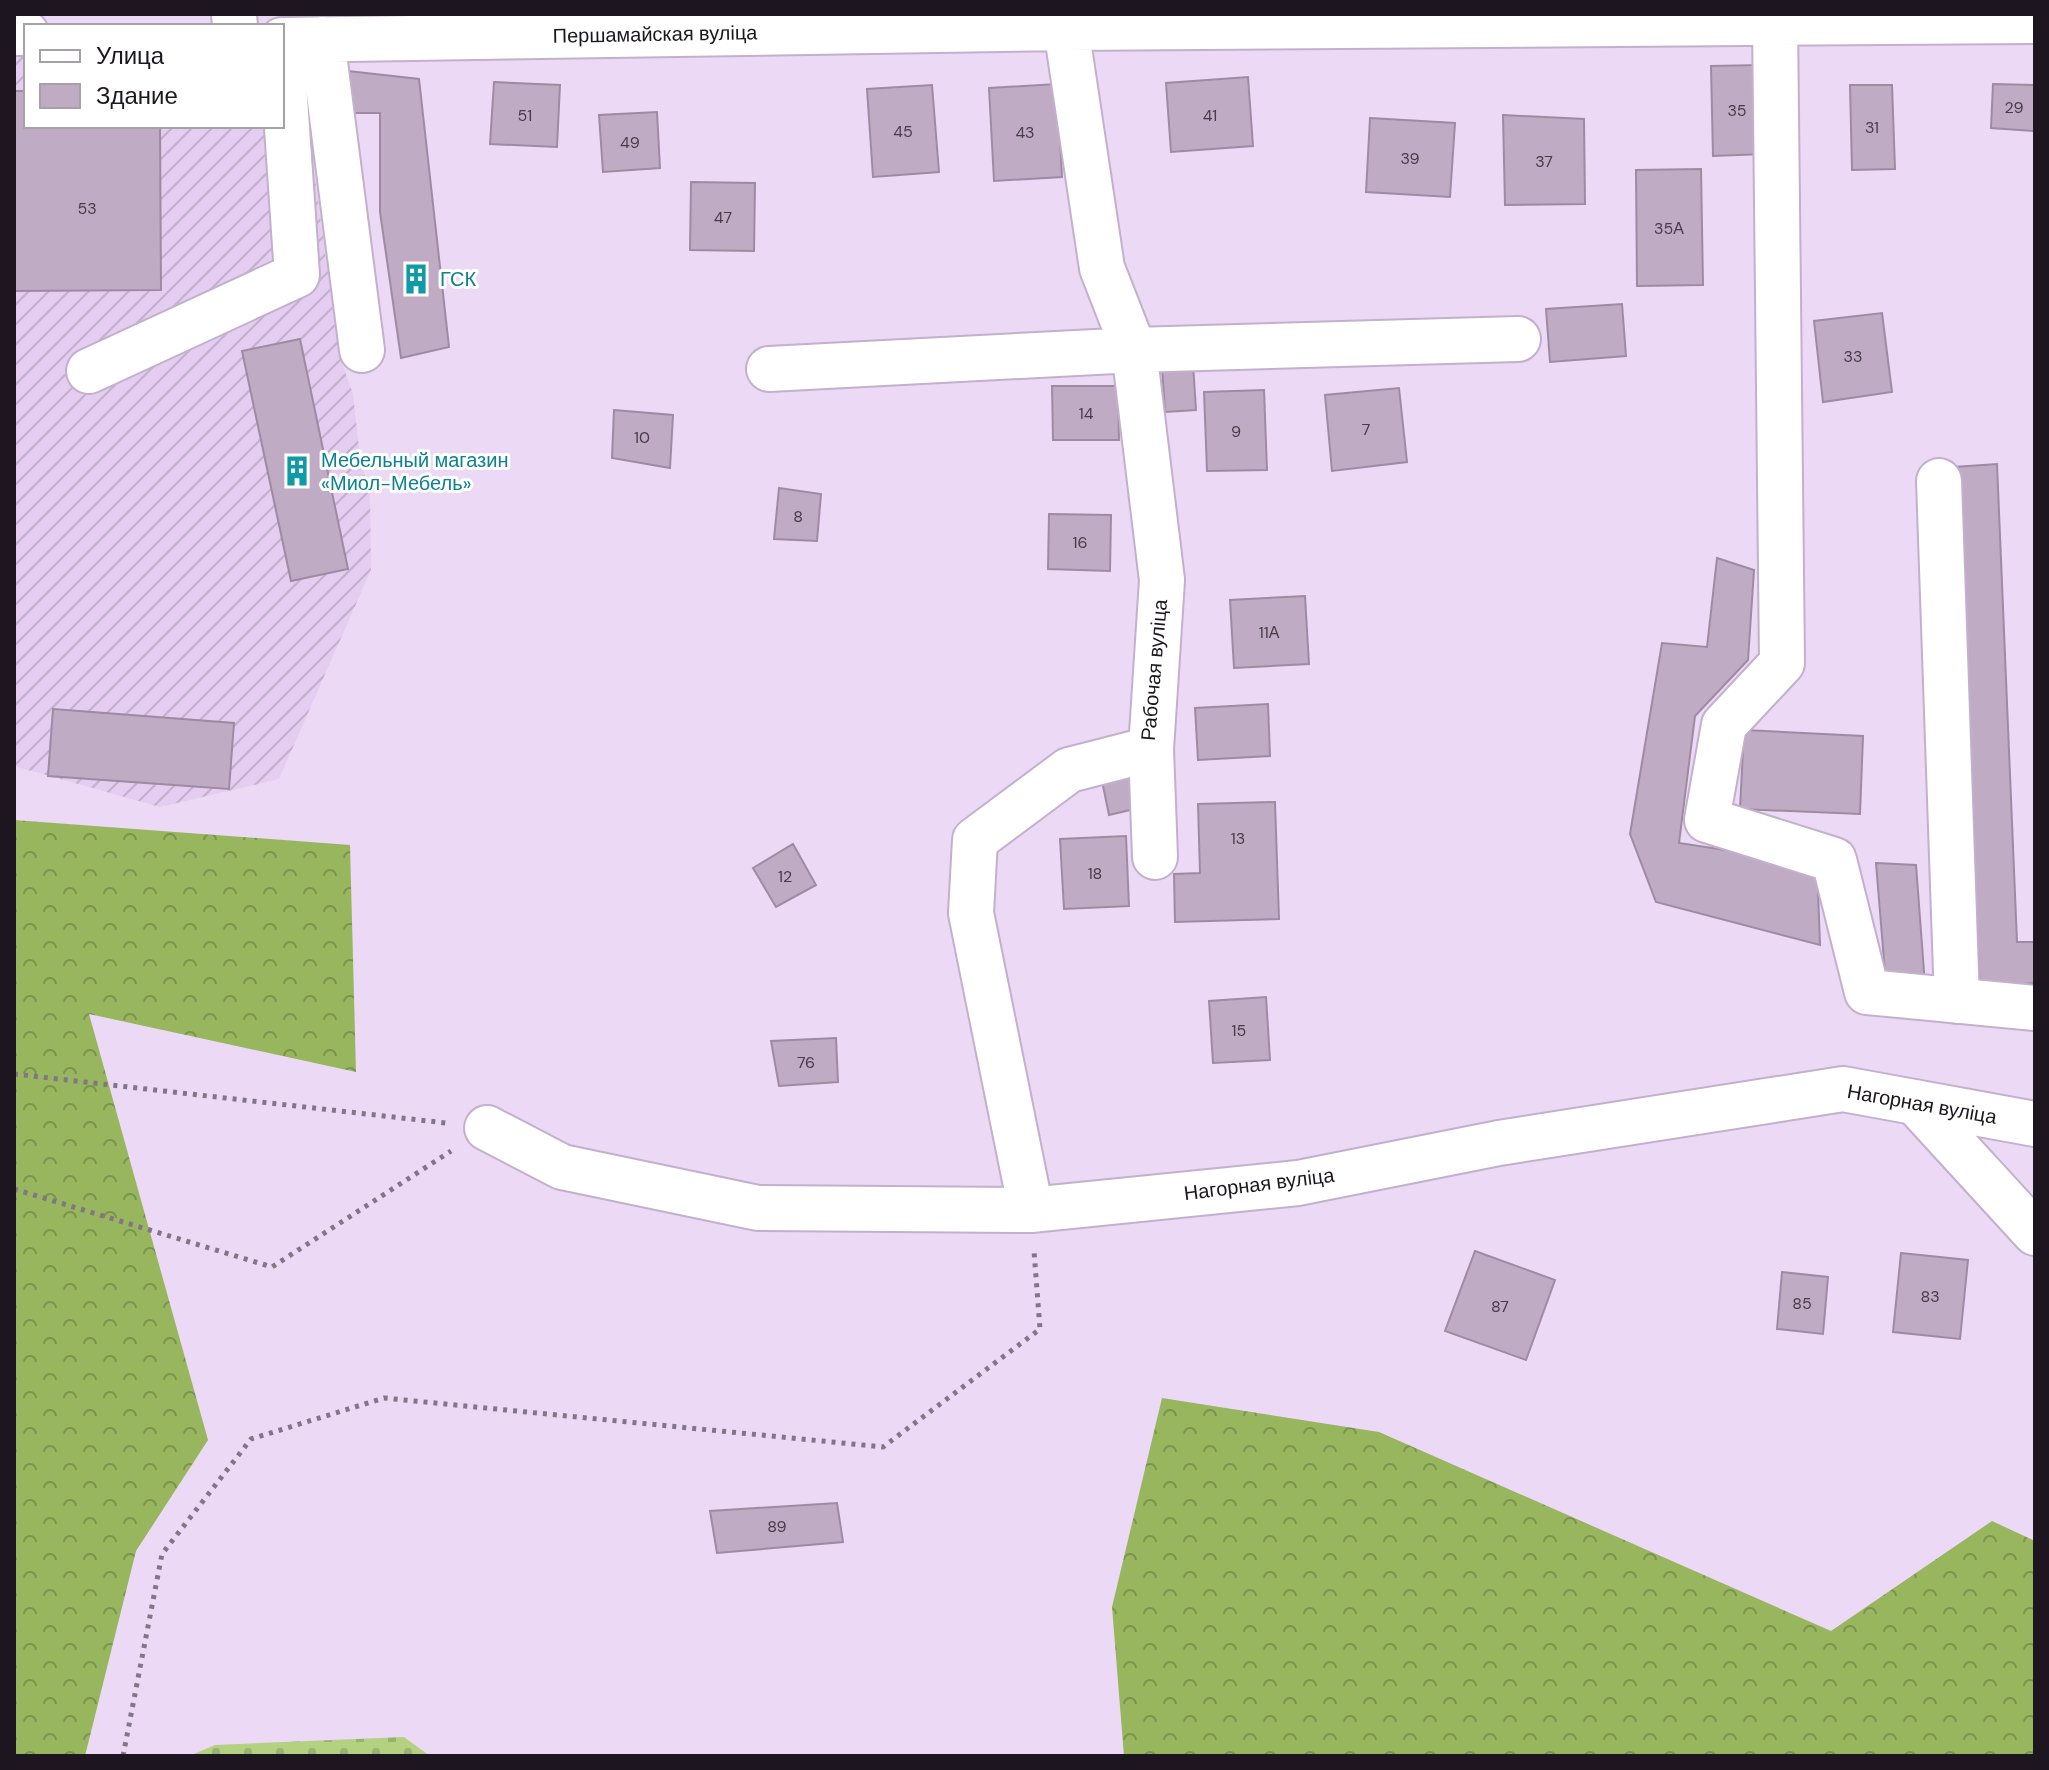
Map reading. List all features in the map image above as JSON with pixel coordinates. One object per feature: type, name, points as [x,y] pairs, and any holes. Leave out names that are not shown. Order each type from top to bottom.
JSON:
[{"type":"street","name":"Першамайская вуліца","points":[[302,40],[920,22],[1066,28],[1757,19],[2035,21]]},
{"type":"street","points":[[1757,19],[1782,663],[1724,725],[1707,820],[1834,860],[1867,992],[2035,1008]]},
{"type":"street","name":"Рабочая вуліца","points":[[1031,1210],[971,913],[975,840],[1069,770],[1151,749],[1162,580],[1134,350],[1102,268],[1066,28]]},
{"type":"street","points":[[302,40],[362,350]]},
{"type":"street","points":[[89,371],[297,275],[284,83]]},
{"type":"street","points":[[769,369],[1134,350],[1518,339]]},
{"type":"street","points":[[1939,481],[1957,1001]]},
{"type":"street","points":[[1151,749],[1155,857]]},
{"type":"street","name":"Нагорная вуліца","points":[[487,1128],[562,1167],[758,1208],[1031,1210],[1298,1183],[1499,1143],[1843,1089],[2035,1124]]},
{"type":"street","points":[[1915,1102],[2035,1233]]},
{"type":"path","points":[[14,1074],[487,1128]]},
{"type":"path","points":[[14,1189],[272,1267],[487,1128]]},
{"type":"path","points":[[123,1756],[162,1554],[251,1439],[384,1398],[883,1447],[1040,1329],[1031,1210]]},
{"type":"shaded area","points":[[14,50],[24,50],[24,128],[284,128],[299,60],[339,355],[353,394],[360,458],[370,495],[371,570],[279,779],[160,807],[14,766]]},
{"type":"green space","points":[[14,820],[350,845],[356,1072],[89,1014],[208,1440],[136,1551],[85,1756],[14,1756]]},
{"type":"green space","points":[[1162,1398],[1379,1432],[1831,1631],[1992,1521],[2035,1541],[2035,1756],[1124,1756],[1112,1607]]},
{"type":"green space","points":[[404,1737],[430,1756],[189,1756],[215,1745]]},
{"type":"building","points":[[1761,65],[1763,154],[1713,156],[1711,66]]},
{"type":"building","name":"ГСК","points":[[348,71],[419,79],[449,347],[401,358],[380,212],[380,113],[349,113]]},
{"type":"building","points":[[1248,77],[1253,146],[1171,152],[1166,83]]},
{"type":"building","points":[[494,82],[560,85],[557,147],[490,144]]},
{"type":"building","points":[[1057,84],[1062,177],[994,181],[989,88]]},
{"type":"building","points":[[1993,84],[2035,85],[2035,131],[1991,128]]},
{"type":"building","points":[[932,85],[939,172],[873,177],[867,89]]},
{"type":"building","points":[[1850,85],[1892,85],[1895,169],[1852,170]]},
{"type":"building","points":[[14,91],[24,91],[24,128],[160,128],[161,290],[14,291]]},
{"type":"building","points":[[657,112],[660,168],[603,172],[599,115]]},
{"type":"building","points":[[1503,115],[1584,119],[1585,204],[1505,205]]},
{"type":"building","points":[[1370,118],[1455,123],[1450,197],[1366,192]]},
{"type":"building","points":[[1701,169],[1703,285],[1637,286],[1636,170]]},
{"type":"building","points":[[691,182],[755,183],[754,251],[690,250]]},
{"type":"building","points":[[1622,304],[1626,356],[1550,362],[1546,309]]},
{"type":"building","points":[[1882,313],[1892,392],[1823,402],[1814,321]]},
{"type":"building","name":"Мебельный магазин «Миол-Мебель»","points":[[300,339],[348,569],[291,581],[242,351]]},
{"type":"building","points":[[1193,364],[1196,410],[1165,412],[1162,366]]},
{"type":"building","points":[[1052,386],[1118,386],[1119,440],[1053,440]]},
{"type":"building","points":[[1399,388],[1407,462],[1332,471],[1325,395]]},
{"type":"building","points":[[1264,390],[1267,470],[1207,471],[1204,392]]},
{"type":"building","points":[[614,410],[673,415],[670,468],[612,458]]},
{"type":"building","points":[[1997,464],[2017,942],[2035,942],[2035,983],[1980,988],[1954,467]]},
{"type":"building","points":[[779,488],[821,494],[817,541],[774,539]]},
{"type":"building","points":[[1049,514],[1111,515],[1110,571],[1048,569]]},
{"type":"building","points":[[1717,558],[1754,570],[1748,660],[1695,716],[1679,843],[1817,864],[1820,945],[1656,902],[1630,834],[1662,643],[1707,647]]},
{"type":"building","points":[[1305,596],[1309,664],[1234,668],[1230,600]]},
{"type":"building","points":[[1268,704],[1270,756],[1198,760],[1195,708]]},
{"type":"building","points":[[53,709],[234,723],[229,789],[48,776]]},
{"type":"building","points":[[1744,730],[1863,736],[1860,814],[1740,809]]},
{"type":"building","points":[[1132,774],[1139,808],[1109,815],[1102,781]]},
{"type":"building","points":[[1275,802],[1279,919],[1175,922],[1174,874],[1200,873],[1198,804]]},
{"type":"building","points":[[1126,836],[1129,906],[1064,909],[1060,839]]},
{"type":"building","points":[[793,844],[816,885],[776,907],[753,868]]},
{"type":"building","points":[[1876,863],[1916,865],[1925,985],[1886,985]]},
{"type":"building","points":[[1266,997],[1270,1060],[1213,1063],[1209,1001]]},
{"type":"building","points":[[836,1038],[838,1082],[779,1086],[771,1041]]},
{"type":"building","points":[[1475,1251],[1555,1280],[1526,1360],[1445,1331]]},
{"type":"building","points":[[1901,1253],[1968,1260],[1960,1339],[1893,1332]]},
{"type":"building","points":[[1782,1272],[1828,1277],[1823,1334],[1777,1329]]},
{"type":"building","points":[[837,1503],[843,1542],[717,1553],[710,1511]]},
{"type":"place","name":"ГСК","points":[[416,279]]},
{"type":"place","name":"Мебельный магазин «Миол-Мебель»","points":[[297,471]]}]
